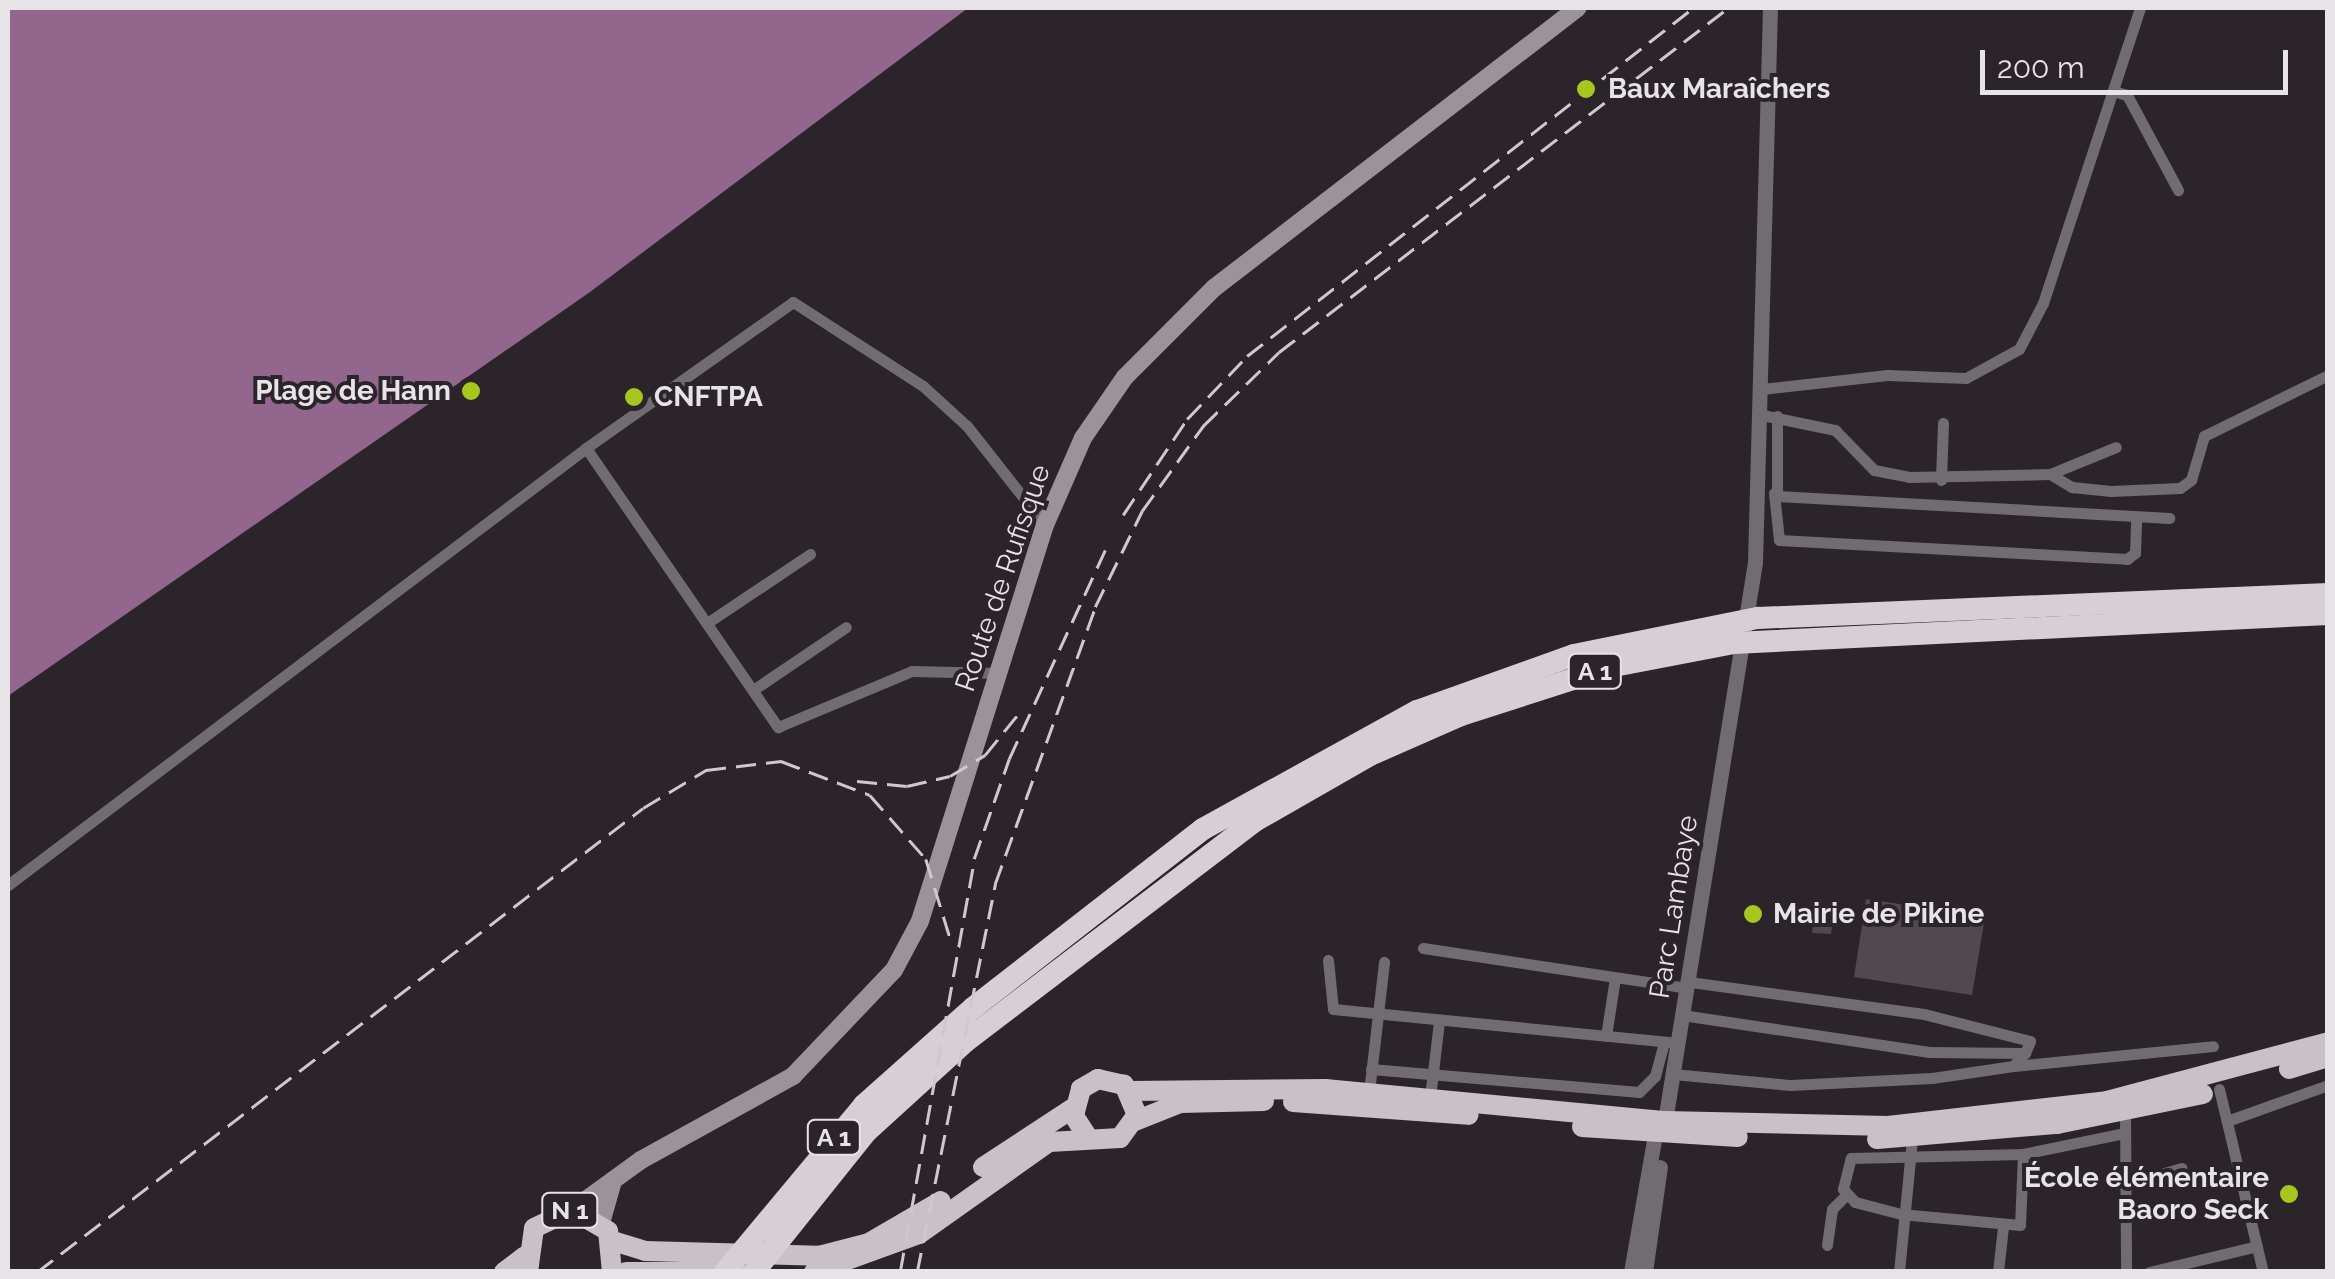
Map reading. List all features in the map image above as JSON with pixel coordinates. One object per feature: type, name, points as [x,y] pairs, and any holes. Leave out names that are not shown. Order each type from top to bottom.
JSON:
[{"type":"highway","points":[[2226,597],[2328,580]]},
{"type":"highway","name":"A 1","points":[[726,1272],[834,1138],[924,1049],[973,1008],[1257,795],[1399,719],[1539,665],[1758,618],[2328,594]]},
{"type":"highway","name":"A 1","points":[[754,1272],[780,1234],[919,1081],[966,1041],[1209,852],[1319,781],[1443,722],[1558,682],[1678,652],[1806,634],[2328,614]]},
{"type":"highway","points":[[934,1216],[1074,1108],[1098,1079],[1130,1090],[1369,1092],[1430,1097],[1662,1131],[1805,1128],[2000,1117],[2199,1082],[2328,1042]]},
{"type":"highway","points":[[814,1272],[890,1241],[1034,1150],[1087,1136],[1120,1138],[1135,1121],[1180,1103],[1296,1102],[1910,1150],[2124,1123],[2219,1089],[2328,1057]]},
{"type":"highway","points":[[1130,1090],[1135,1121]]},
{"type":"highway","points":[[1074,1108],[1087,1136]]},
{"type":"highway","name":"N 1","points":[[504,1272],[526,1264],[544,1218],[572,1210],[601,1222],[613,1242],[612,1272]]},
{"type":"highway","points":[[613,1242],[645,1251],[793,1258],[890,1241]]},
{"type":"highway","points":[[626,1272],[737,1272]]},
{"type":"main road","name":"Route de Rufisque","points":[[572,1210],[616,1176],[793,1076],[874,1000],[920,920],[1045,525],[1098,413],[1176,321],[1578,8]]},
{"type":"main road","name":"N 1","points":[[601,1222],[616,1176]]},
{"type":"street","name":"Parc Lambaye","points":[[1662,1131],[1673,1074],[1671,1042],[1688,985],[1755,562],[1769,416],[1762,388],[1770,8]]},
{"type":"street","points":[[1762,388],[1887,374],[1966,378],[2002,364],[2043,303],[2140,8]]},
{"type":"street","points":[[2113,91],[2127,95],[2178,190]]},
{"type":"street","points":[[8,886],[586,448],[793,302],[922,386],[967,426],[1045,525]]},
{"type":"street","points":[[2050,474],[2072,486],[2112,491],[2180,488],[2191,480],[2204,436],[2328,375]]},
{"type":"street","points":[[2116,447],[2050,474],[1940,480],[1874,470],[1836,430],[1769,416],[1779,540],[2127,559],[2135,553],[2136,518]]},
{"type":"street","points":[[1940,480],[1943,423]]},
{"type":"street","points":[[586,448],[778,727],[912,671],[999,673]]},
{"type":"street","points":[[1774,493],[2169,518]]},
{"type":"street","points":[[707,623],[810,554]]},
{"type":"street","points":[[753,690],[846,626]]},
{"type":"street","points":[[1423,948],[1615,978],[1924,1014],[2028,1038],[2025,1053],[2013,1066]]},
{"type":"street","points":[[1328,960],[1330,1007],[1380,1016],[1671,1042],[1655,1076],[1638,1092],[1560,1091],[1434,1072],[1371,1069]]},
{"type":"street","points":[[1369,1092],[1384,962]]},
{"type":"street","points":[[1606,1036],[1615,978]]},
{"type":"street","points":[[1682,1015],[1857,1046],[2025,1053]]},
{"type":"street","points":[[1430,1097],[1439,1022]]},
{"type":"street","points":[[1673,1074],[1816,1085],[2213,1046]]},
{"type":"street","points":[[2227,1121],[2328,1085]]},
{"type":"street","points":[[2219,1089],[2263,1272]]},
{"type":"street","points":[[1827,1245],[1832,1209],[1845,1196],[1851,1158],[1910,1150],[2022,1154],[2124,1123],[2126,1272]]},
{"type":"street","points":[[1632,1272],[1662,1131]]},
{"type":"street","points":[[1645,1272],[1662,1131]]},
{"type":"street","points":[[1899,1272],[1901,1214],[1910,1150]]},
{"type":"street","points":[[1845,1196],[1901,1214],[2003,1227],[2024,1221],[2022,1154]]},
{"type":"street","points":[[2123,1185],[2182,1168]]},
{"type":"street","points":[[1998,1272],[2003,1227]]},
{"type":"street","points":[[2149,1272],[2257,1246]]},
{"type":"shaded area","points":[[8,8],[968,8],[590,292],[8,696]]},
{"type":"building","points":[[1866,899],[1985,917],[1972,995],[1854,977]]},
{"type":"building","points":[[1816,904],[1835,906],[1831,934],[1812,933]]},
{"type":"railway","points":[[1123,515],[1187,419],[1247,356],[1693,8]]},
{"type":"railway","points":[[917,1272],[995,884],[1095,607],[1142,511],[1203,426],[1279,352],[1728,8]]},
{"type":"railway","points":[[900,1272],[974,859],[1009,759],[1105,550]]},
{"type":"railway","points":[[857,781],[907,786],[950,776],[985,755],[1019,713]]},
{"type":"railway","points":[[37,1272],[643,808],[706,770],[781,761],[870,795],[926,859],[952,944]]},
{"type":"place","name":"Baux Maraîchers","points":[[1586,89]]},
{"type":"place","name":"Plage de Hann","points":[[471,391]]},
{"type":"place","name":"CNFTPA","points":[[634,397]]},
{"type":"place","name":"Mairie de Pikine","points":[[1753,914]]},
{"type":"place","name":"École élémentaire Baoro Seck","points":[[2289,1194]]}]
